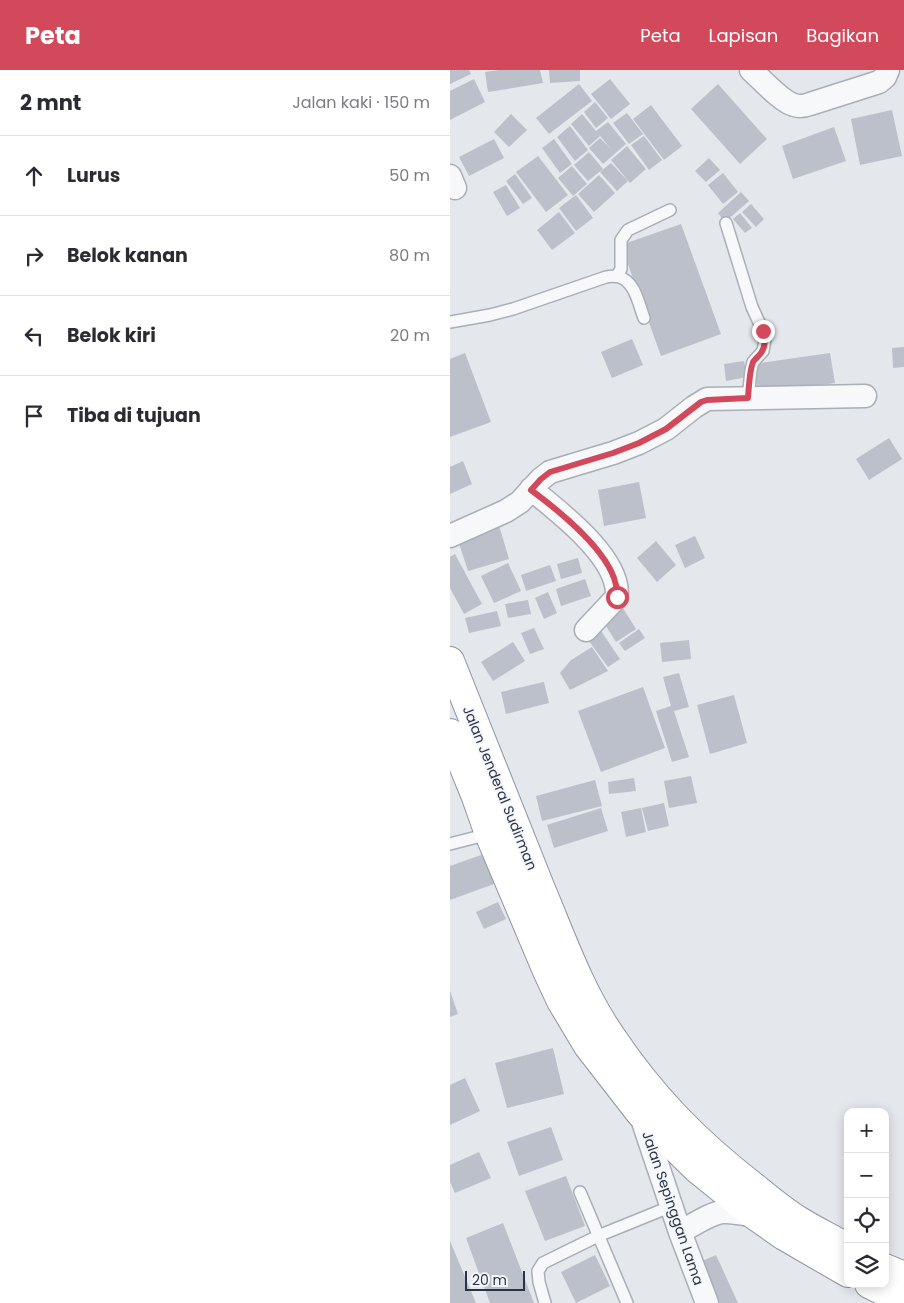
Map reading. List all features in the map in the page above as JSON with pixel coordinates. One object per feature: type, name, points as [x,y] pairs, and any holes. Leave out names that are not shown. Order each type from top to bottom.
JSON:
[{"type":"highway","name":"Jalan Jenderal Sudirman","points":[[450,661],[568,956],[583,988],[610,1035],[660,1101],[766,1210]]},
{"type":"highway","name":"Jalan Jenderal Sudirman","points":[[450,732],[489,834],[561,1001],[588,1046],[640,1114],[696,1168],[766,1210]]},
{"type":"highway","points":[[766,1210],[799,1220],[844,1246]]},
{"type":"highway","points":[[766,1210],[784,1236],[844,1271]]},
{"type":"highway","points":[[889,1270],[904,1276]]},
{"type":"highway","points":[[877,1288],[904,1299]]},
{"type":"street","points":[[752,70],[784,100],[792,105],[800,106],[871,85],[885,77],[888,70]]},
{"type":"street","points":[[450,536],[506,511],[520,502],[550,472],[639,443],[666,429],[701,402],[748,398],[865,396]]},
{"type":"street","points":[[531,490],[555,508],[580,531],[600,554],[612,572],[616,584],[617,597],[586,630]]},
{"type":"street","name":"Jalan Sepinggan Lama","points":[[626,1057],[640,1114],[680,1232],[707,1303]]},
{"type":"street","points":[[680,1232],[720,1212],[766,1210]]},
{"type":"lane","points":[[617,276],[621,269],[621,240],[628,230],[670,210]]},
{"type":"lane","points":[[726,223],[752,307],[765,340],[763,352],[753,362],[748,398]]},
{"type":"lane","points":[[450,322],[513,309],[606,276],[617,276],[628,282],[644,318]]},
{"type":"lane","points":[[450,844],[489,834]]},
{"type":"lane","points":[[580,1192],[627,1303]]},
{"type":"lane","points":[[545,1303],[539,1282],[538,1270],[543,1263],[598,1236],[672,1206]]},
{"type":"building","points":[[450,70],[469,70],[471,74],[450,84]]},
{"type":"building","points":[[540,70],[543,83],[488,92],[485,72]]},
{"type":"building","points":[[549,70],[580,70],[580,81],[550,83]]},
{"type":"building","points":[[474,79],[485,102],[450,120],[450,91]]},
{"type":"building","points":[[610,79],[630,104],[611,119],[591,94]]},
{"type":"building","points":[[579,84],[592,101],[549,134],[536,118]]},
{"type":"building","points":[[718,84],[767,139],[740,164],[691,109]]},
{"type":"building","points":[[595,102],[608,118],[596,128],[584,112]]},
{"type":"building","points":[[651,105],[682,146],[664,160],[633,119]]},
{"type":"building","points":[[892,110],[902,156],[860,165],[851,119]]},
{"type":"building","points":[[627,113],[643,134],[629,144],[613,123]]},
{"type":"building","points":[[511,114],[527,130],[509,147],[494,132]]},
{"type":"building","points":[[582,114],[600,136],[589,146],[571,124]]},
{"type":"building","points":[[608,122],[626,144],[603,164],[589,148],[600,138],[611,149],[596,131]]},
{"type":"building","points":[[570,126],[588,150],[575,161],[557,137]]},
{"type":"building","points":[[834,127],[846,161],[793,179],[782,146]]},
{"type":"building","points":[[644,136],[662,160],[649,170],[631,145]]},
{"type":"building","points":[[494,139],[504,158],[469,176],[459,157]]},
{"type":"building","points":[[554,139],[572,164],[560,173],[542,148]]},
{"type":"building","points":[[627,146],[646,169],[630,183],[611,160]]},
{"type":"building","points":[[589,152],[603,169],[588,181],[574,165]]},
{"type":"building","points":[[538,156],[568,195],[546,212],[516,172]]},
{"type":"building","points":[[709,158],[720,170],[706,182],[695,171]]},
{"type":"building","points":[[611,163],[628,181],[617,191],[600,172]]},
{"type":"building","points":[[572,166],[587,184],[573,196],[558,178]]},
{"type":"building","points":[[723,173],[738,192],[723,204],[708,185]]},
{"type":"building","points":[[515,174],[532,198],[523,204],[506,181]]},
{"type":"building","points":[[599,175],[615,193],[594,212],[578,194]]},
{"type":"building","points":[[506,185],[520,208],[507,216],[493,192]]},
{"type":"building","points":[[741,192],[749,201],[725,222],[718,213]]},
{"type":"building","points":[[576,195],[593,218],[576,231],[559,208]]},
{"type":"building","points":[[751,204],[764,219],[756,227],[742,212]]},
{"type":"building","points":[[559,212],[575,233],[552,250],[537,230]]},
{"type":"building","points":[[740,213],[752,228],[745,233],[733,219]]},
{"type":"building","points":[[681,224],[721,334],[661,356],[621,245]]},
{"type":"building","points":[[632,339],[643,365],[612,378],[601,352]]},
{"type":"building","points":[[904,347],[904,367],[893,368],[892,348]]},
{"type":"building","points":[[465,353],[491,422],[450,437],[450,359]]},
{"type":"building","points":[[830,353],[835,383],[758,393],[753,364]]},
{"type":"building","points":[[744,361],[747,377],[726,381],[724,364]]},
{"type":"building","points":[[889,438],[902,459],[869,480],[856,459]]},
{"type":"building","points":[[463,461],[472,484],[450,494],[450,467]]},
{"type":"building","points":[[639,482],[646,518],[604,526],[598,490]]},
{"type":"building","points":[[498,522],[509,559],[468,571],[456,534]]},
{"type":"building","points":[[695,536],[705,558],[685,568],[675,545]]},
{"type":"building","points":[[656,541],[676,565],[657,582],[637,558]]},
{"type":"building","points":[[455,554],[482,604],[464,614],[450,588],[450,557]]},
{"type":"building","points":[[578,558],[582,573],[561,579],[557,564]]},
{"type":"building","points":[[508,563],[521,591],[494,603],[481,576]]},
{"type":"building","points":[[550,565],[556,581],[526,591],[521,575]]},
{"type":"building","points":[[585,579],[591,596],[561,606],[556,589]]},
{"type":"building","points":[[548,592],[557,613],[544,619],[535,598]]},
{"type":"building","points":[[528,600],[531,614],[508,618],[505,604]]},
{"type":"building","points":[[621,605],[636,629],[616,642],[601,618]]},
{"type":"building","points":[[497,611],[501,626],[469,633],[465,618]]},
{"type":"building","points":[[534,628],[544,649],[530,654],[521,633]]},
{"type":"building","points":[[599,628],[620,659],[608,667],[586,637]]},
{"type":"building","points":[[639,629],[645,638],[625,651],[619,643]]},
{"type":"building","points":[[689,640],[691,659],[662,662],[660,643]]},
{"type":"building","points":[[513,642],[525,661],[493,681],[481,662]]},
{"type":"building","points":[[592,647],[608,671],[570,690],[560,673],[571,660]]},
{"type":"building","points":[[679,673],[689,707],[674,711],[689,757],[672,762],[656,711],[671,706],[663,677]]},
{"type":"building","points":[[544,682],[549,703],[506,714],[501,692]]},
{"type":"building","points":[[643,687],[665,748],[601,772],[578,711]]},
{"type":"building","points":[[734,695],[747,743],[710,754],[697,705]]},
{"type":"building","points":[[691,776],[697,803],[669,808],[664,781]]},
{"type":"building","points":[[634,778],[636,791],[609,794],[608,782]]},
{"type":"building","points":[[595,780],[602,806],[542,821],[536,796]]},
{"type":"building","points":[[664,803],[669,826],[648,831],[642,808]]},
{"type":"building","points":[[601,808],[608,831],[554,848],[547,825]]},
{"type":"building","points":[[641,808],[646,832],[626,837],[621,812]]},
{"type":"building","points":[[484,854],[494,884],[450,900],[450,866]]},
{"type":"building","points":[[498,902],[506,919],[484,929],[476,912]]},
{"type":"building","points":[[450,991],[458,1014],[450,1017]]},
{"type":"building","points":[[553,1048],[564,1094],[507,1108],[495,1063]]},
{"type":"building","points":[[465,1078],[480,1111],[450,1125],[450,1085]]},
{"type":"building","points":[[551,1127],[563,1160],[519,1176],[507,1142]]},
{"type":"building","points":[[479,1152],[491,1178],[455,1193],[450,1182],[450,1165]]},
{"type":"building","points":[[566,1176],[585,1226],[545,1241],[525,1191]]},
{"type":"building","points":[[503,1223],[534,1303],[490,1303],[466,1238]]},
{"type":"building","points":[[450,1241],[476,1303],[450,1303]]},
{"type":"building","points":[[595,1255],[610,1286],[576,1303],[561,1272]]},
{"type":"building","points":[[716,1255],[738,1303],[720,1303],[700,1262]]},
{"type":"route","points":[[617,597],[616,584],[612,572],[600,554],[580,531],[555,508],[531,490],[550,472],[639,443],[666,429],[701,402],[714,399],[748,398],[753,362],[763,352],[765,340],[763,331]]}]
